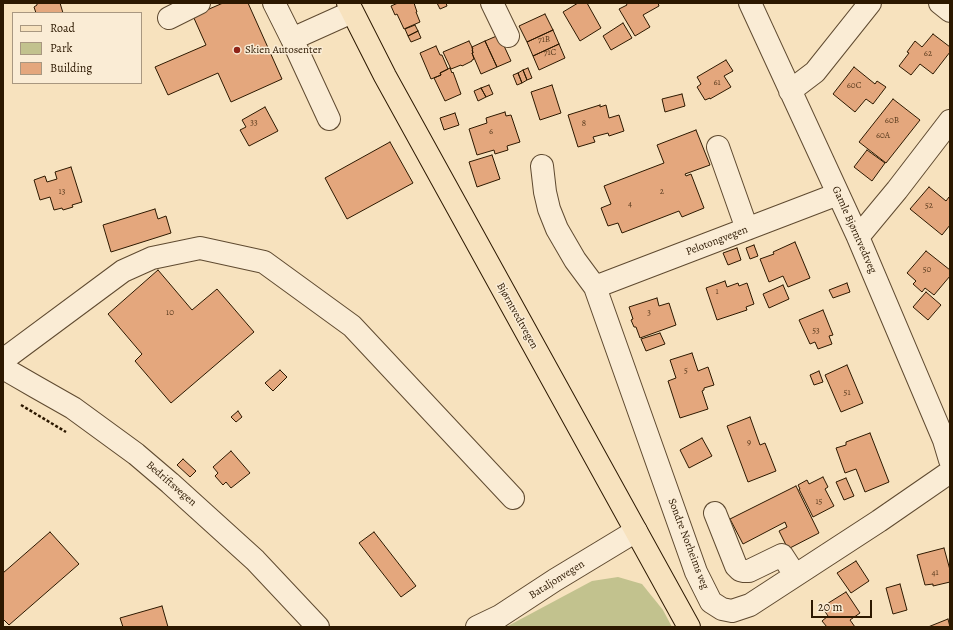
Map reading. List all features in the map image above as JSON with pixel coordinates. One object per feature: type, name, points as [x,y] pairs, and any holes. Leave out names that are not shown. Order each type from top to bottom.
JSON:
[{"type":"main road","name":"Bjørntvedtvegen","points":[[350,7],[389,82],[689,627]]},
{"type":"street","points":[[169,18],[199,3]]},
{"type":"street","points":[[274,3],[328,119]]},
{"type":"street","points":[[492,3],[508,36]]},
{"type":"street","name":"Gamle Bjørntvedtveg","points":[[750,3],[858,237],[948,446]]},
{"type":"street","points":[[790,91],[815,72],[870,3]]},
{"type":"street","points":[[940,3],[950,11]]},
{"type":"street","points":[[292,39],[350,7]]},
{"type":"street","points":[[858,237],[897,190],[950,121]]},
{"type":"street","points":[[718,146],[747,229]]},
{"type":"street","name":"Sondre Norheims veg","points":[[542,166],[545,192],[549,209],[557,229],[571,255],[595,287],[696,572],[711,602],[722,609],[732,611],[750,605],[879,521],[950,472]]},
{"type":"street","name":"Pelotongvegen","points":[[595,287],[838,194]]},
{"type":"street","points":[[3,360],[123,271],[152,258],[200,248],[264,262],[352,326],[513,498]]},
{"type":"street","name":"Bedriftsvegen","points":[[3,368],[72,408],[136,454],[170,482],[255,560],[318,627]]},
{"type":"street","points":[[715,513],[736,566],[740,570],[750,571],[782,555],[796,575]]},
{"type":"street","name":"Bataljonvegen","points":[[477,627],[500,616],[555,580],[636,531]]},
{"type":"path","points":[[16,402],[69,433]]},
{"type":"green space","points":[[618,577],[642,584],[663,610],[672,627],[506,627],[592,581]]},
{"type":"building","points":[[37,3],[60,3],[63,12],[36,12],[34,7]]},
{"type":"building","points":[[223,3],[248,3],[282,79],[231,102],[218,73],[168,95],[155,67],[206,45],[193,16]]},
{"type":"building","points":[[398,3],[414,3],[420,22],[404,29],[397,14],[395,15],[391,6]]},
{"type":"building","points":[[437,3],[446,3],[447,6],[440,9]]},
{"type":"building","points":[[578,3],[587,3],[601,28],[580,41],[563,12]]},
{"type":"building","points":[[626,3],[658,3],[659,6],[643,15],[650,27],[635,36],[619,9],[627,5]]},
{"type":"building","points":[[545,14],[553,30],[527,42],[519,26]]},
{"type":"building","points":[[623,23],[632,38],[611,50],[603,36]]},
{"type":"building","points":[[415,25],[418,31],[408,36],[405,29]]},
{"type":"building","points":[[553,30],[559,44],[533,56],[527,42]]},
{"type":"building","points":[[418,31],[421,38],[411,42],[408,36]]},
{"type":"building","points":[[933,34],[950,47],[950,52],[933,74],[920,64],[911,75],[899,66],[909,53],[907,52],[915,41],[922,47]]},
{"type":"building","points":[[499,35],[511,61],[497,67],[485,41]]},
{"type":"building","points":[[469,41],[473,49],[472,53],[474,59],[462,66],[461,65],[451,69],[443,52]]},
{"type":"building","points":[[485,41],[497,67],[481,74],[472,53],[472,47]]},
{"type":"building","points":[[559,44],[565,58],[539,70],[533,56]]},
{"type":"building","points":[[436,46],[448,69],[440,73],[441,75],[431,79],[420,53]]},
{"type":"building","points":[[726,60],[733,71],[724,76],[731,87],[710,99],[705,100],[697,87],[701,84],[697,77]]},
{"type":"building","points":[[854,67],[875,84],[877,81],[886,87],[873,104],[866,99],[855,112],[833,94]]},
{"type":"building","points":[[450,68],[452,73],[453,72],[461,94],[445,101],[434,78]]},
{"type":"building","points":[[528,68],[532,78],[527,80],[523,70]]},
{"type":"building","points":[[523,70],[527,80],[522,83],[518,73]]},
{"type":"building","points":[[518,73],[522,83],[517,85],[513,75]]},
{"type":"building","points":[[489,85],[493,94],[486,97],[481,88]]},
{"type":"building","points":[[552,85],[561,113],[540,120],[531,92]]},
{"type":"building","points":[[481,88],[486,97],[478,101],[474,91]]},
{"type":"building","points":[[682,94],[685,106],[665,112],[662,99]]},
{"type":"building","points":[[893,99],[920,120],[886,163],[859,142]]},
{"type":"building","points":[[600,105],[600,107],[606,105],[609,118],[619,115],[624,131],[609,136],[608,133],[593,137],[595,142],[578,147],[568,115]]},
{"type":"building","points":[[265,107],[278,131],[249,146],[240,130],[246,127],[242,120]]},
{"type":"building","points":[[505,112],[506,116],[511,115],[520,142],[507,146],[508,150],[495,154],[494,150],[477,155],[469,129],[487,123],[486,118]]},
{"type":"building","points":[[455,113],[459,125],[444,130],[440,118]]},
{"type":"building","points":[[696,130],[710,165],[685,174],[686,176],[691,174],[704,208],[682,217],[679,211],[622,233],[618,223],[608,226],[601,208],[611,204],[604,186],[664,163],[657,145]]},
{"type":"building","points":[[390,142],[413,183],[347,219],[325,178]]},
{"type":"building","points":[[867,150],[885,163],[872,181],[854,167]]},
{"type":"building","points":[[492,155],[500,179],[477,187],[469,162]]},
{"type":"building","points":[[71,167],[82,202],[63,210],[62,208],[54,210],[50,197],[40,200],[34,180],[45,176],[47,182],[57,179],[55,172]]},
{"type":"building","points":[[929,187],[946,201],[949,197],[950,198],[950,225],[942,235],[910,209]]},
{"type":"building","points":[[155,209],[158,219],[166,216],[171,233],[111,252],[103,225]]},
{"type":"building","points":[[795,242],[810,278],[788,287],[783,276],[769,282],[760,259],[774,254],[773,252]]},
{"type":"building","points":[[754,245],[758,256],[750,259],[746,248]]},
{"type":"building","points":[[737,248],[741,260],[728,265],[723,253]]},
{"type":"building","points":[[926,251],[950,270],[950,276],[934,295],[925,288],[922,292],[913,284],[916,281],[907,273]]},
{"type":"building","points":[[158,270],[192,310],[217,289],[254,332],[171,403],[135,361],[142,354],[108,314]]},
{"type":"building","points":[[725,281],[727,287],[738,283],[739,286],[747,283],[754,304],[746,307],[747,310],[717,320],[706,288]]},
{"type":"building","points":[[847,283],[850,292],[833,298],[829,290]]},
{"type":"building","points":[[783,285],[789,299],[769,308],[763,294]]},
{"type":"building","points":[[926,292],[941,305],[928,320],[913,307]]},
{"type":"building","points":[[657,298],[659,306],[669,303],[676,325],[640,338],[636,327],[634,327],[631,320],[633,319],[629,307]]},
{"type":"building","points":[[823,310],[833,335],[829,336],[832,344],[818,349],[815,342],[810,344],[799,320]]},
{"type":"building","points":[[660,333],[665,344],[646,351],[641,339]]},
{"type":"building","points":[[692,353],[698,371],[708,367],[714,385],[704,388],[702,391],[708,409],[680,418],[668,381],[676,378],[670,360]]},
{"type":"building","points":[[847,365],[863,403],[841,412],[825,375]]},
{"type":"building","points":[[280,370],[287,377],[273,391],[265,383]]},
{"type":"building","points":[[819,371],[823,382],[814,385],[810,375]]},
{"type":"building","points":[[238,411],[242,417],[236,422],[231,417]]},
{"type":"building","points":[[750,417],[760,445],[765,443],[776,471],[748,482],[727,426]]},
{"type":"building","points":[[870,433],[889,482],[865,492],[856,469],[845,473],[836,448],[846,445],[846,442]]},
{"type":"building","points":[[702,438],[712,456],[689,468],[680,450]]},
{"type":"building","points":[[231,451],[250,473],[231,488],[226,482],[223,485],[215,476],[218,473],[213,467]]},
{"type":"building","points":[[183,459],[196,471],[190,477],[177,465]]},
{"type":"building","points":[[823,477],[828,487],[825,489],[834,506],[813,517],[798,485],[807,480],[809,484]]},
{"type":"building","points":[[846,478],[854,496],[844,500],[836,482]]},
{"type":"building","points":[[796,486],[819,533],[788,549],[779,531],[787,527],[785,522],[743,544],[730,519]]},
{"type":"building","points":[[50,532],[79,564],[9,625],[3,619],[3,573]]},
{"type":"building","points":[[374,532],[416,586],[401,597],[359,543]]},
{"type":"building","points":[[944,548],[950,570],[950,582],[933,586],[933,584],[925,585],[917,555]]},
{"type":"building","points":[[856,561],[869,581],[851,593],[837,573]]},
{"type":"building","points":[[900,584],[907,610],[893,614],[886,588]]},
{"type":"building","points":[[846,592],[860,613],[850,620],[855,627],[827,627],[822,621],[828,616],[822,607]]},
{"type":"building","points":[[162,606],[168,627],[123,627],[120,618]]},
{"type":"building","points":[[948,619],[950,627],[928,627]]},
{"type":"place","name":"Skien Autosenter","points":[[237,50]]}]
